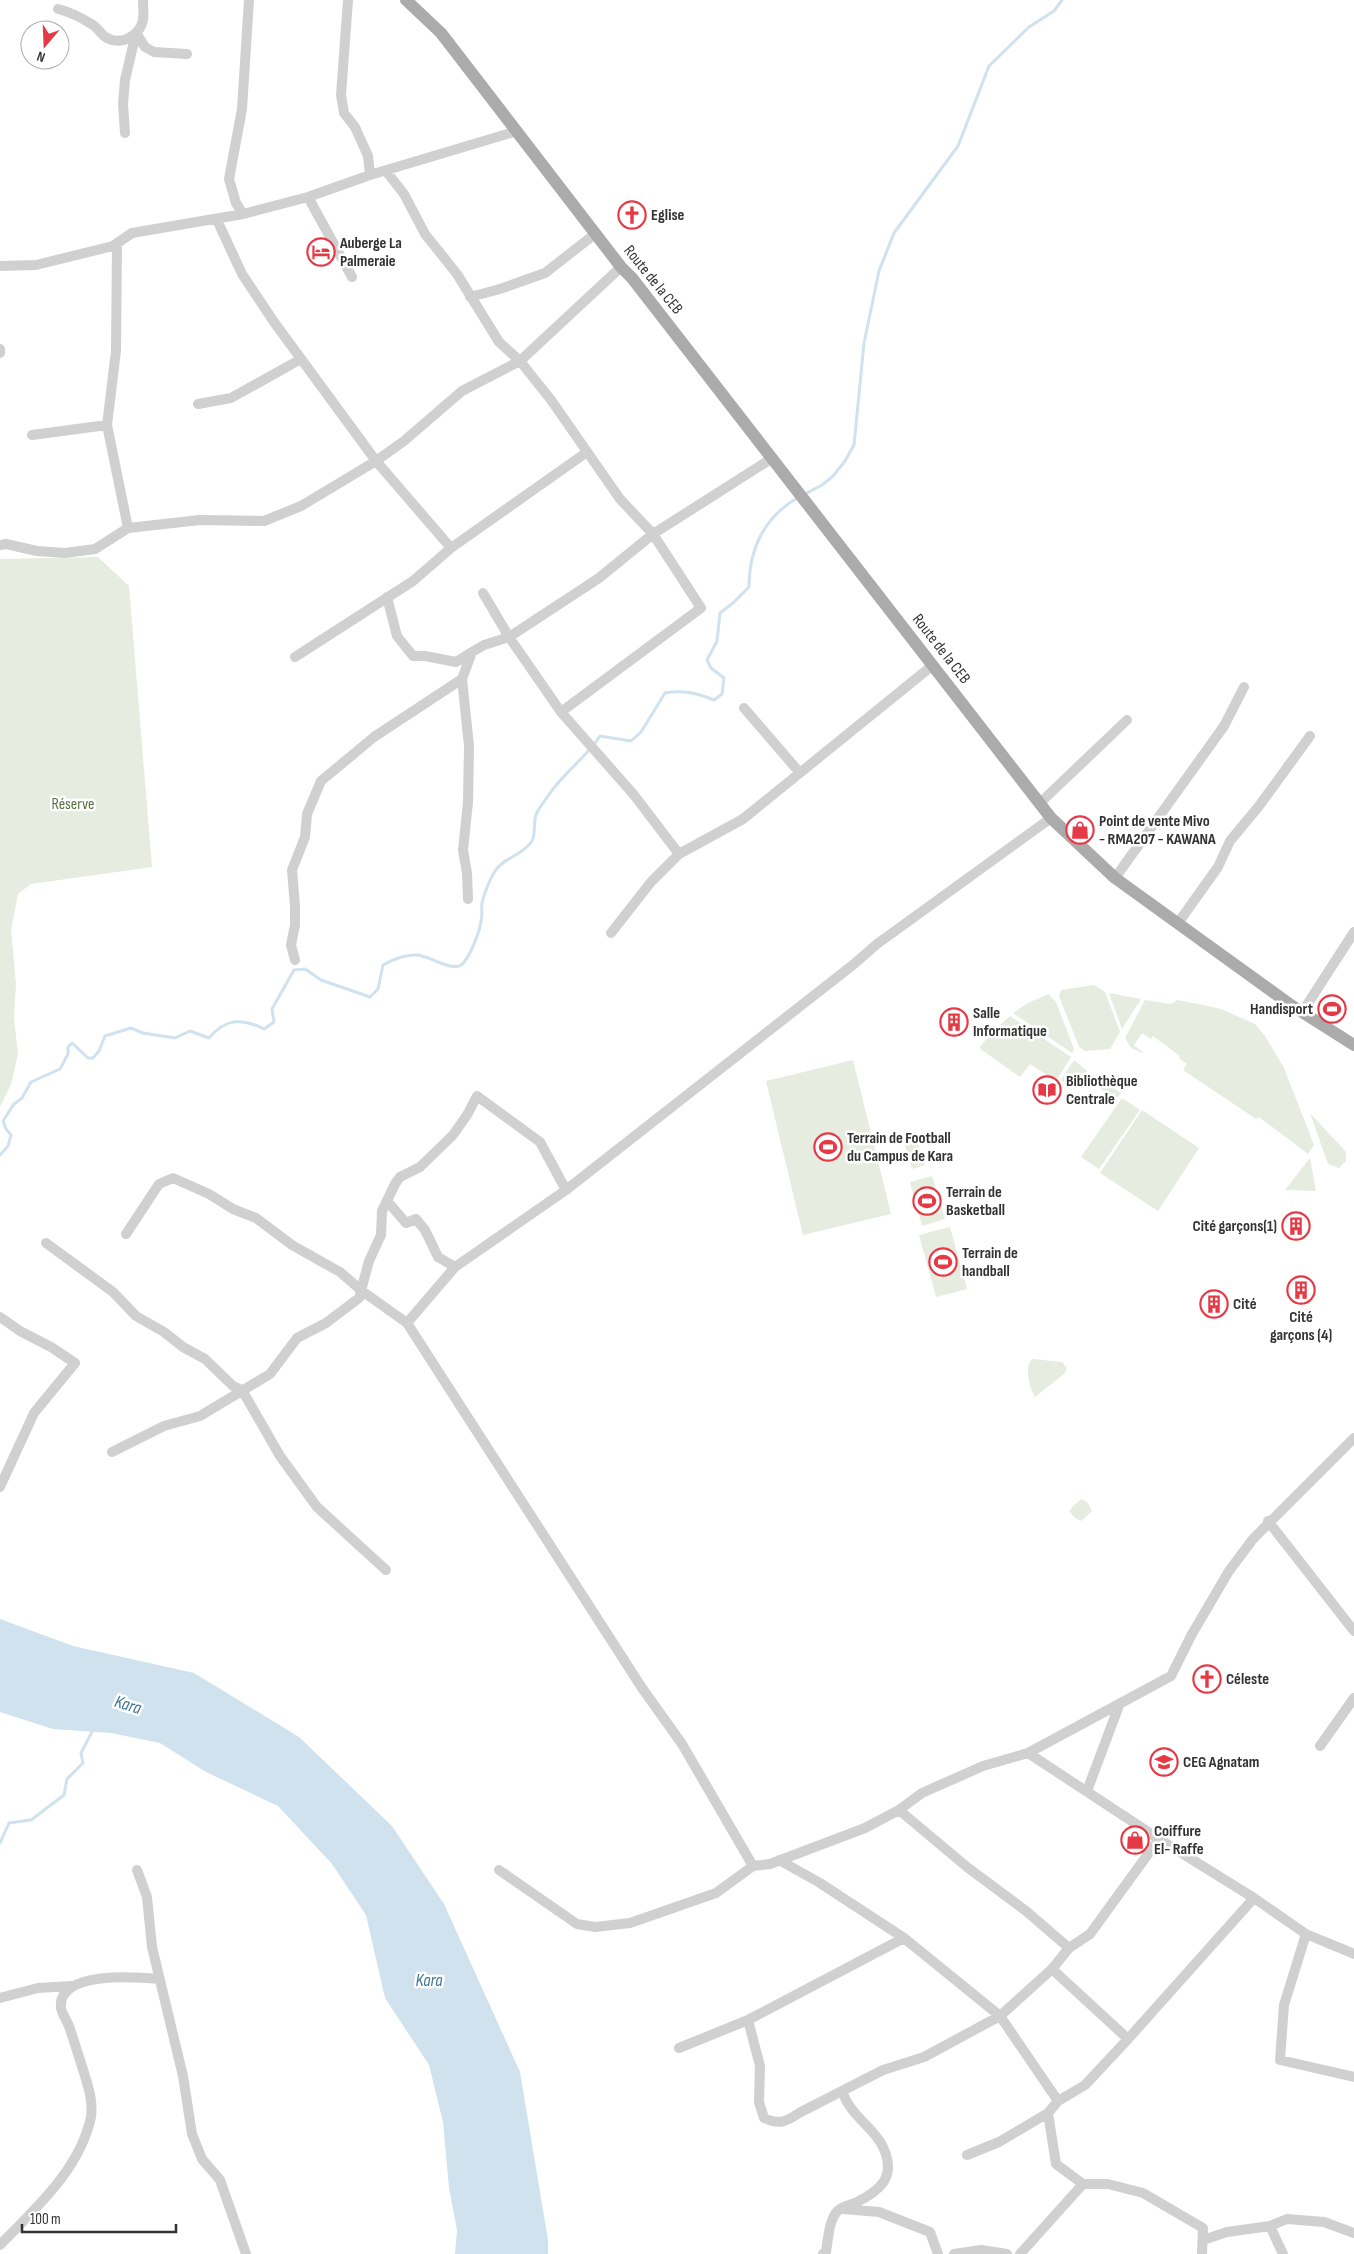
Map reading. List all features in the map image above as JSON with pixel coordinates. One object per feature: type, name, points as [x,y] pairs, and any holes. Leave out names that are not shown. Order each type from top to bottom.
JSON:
[{"type":"main road","name":"Route de la CEB","points":[[406,0],[441,33],[595,234],[632,278],[1051,818],[1115,878],[1354,1045]]},
{"type":"street","points":[[58,9],[69,12],[94,26],[106,38],[116,41],[129,39],[136,33],[143,20],[143,0]]},
{"type":"street","points":[[243,214],[236,203],[229,179],[242,109],[249,0]]},
{"type":"street","points":[[348,0],[341,95],[344,113],[355,127],[368,156],[370,176]]},
{"type":"street","points":[[136,33],[145,48],[154,52],[188,54]]},
{"type":"street","points":[[125,133],[123,104],[125,80],[136,43],[136,33]]},
{"type":"street","points":[[0,266],[36,265],[112,246],[132,234],[243,214],[308,197],[386,170],[517,131]]},
{"type":"street","points":[[386,170],[404,194],[425,234],[456,274],[499,342],[520,361],[620,499],[653,534],[701,608],[561,712]]},
{"type":"street","points":[[308,197],[352,277]]},
{"type":"street","points":[[217,220],[242,274],[301,359],[376,461],[451,548]]},
{"type":"street","points":[[470,296],[500,289],[545,273],[595,234]]},
{"type":"street","points":[[117,243],[116,351],[108,425],[128,528]]},
{"type":"street","points":[[0,533],[3,544],[37,551],[73,552],[95,549],[128,528],[200,520],[264,521],[301,506],[376,461],[404,441],[462,391],[520,361],[621,267]]},
{"type":"street","points":[[198,404],[231,398],[301,359]]},
{"type":"street","points":[[32,436],[108,425]]},
{"type":"street","points":[[295,657],[387,596],[414,581],[451,548],[587,452]]},
{"type":"street","points":[[387,596],[397,636],[413,656],[425,656],[456,662],[484,644],[508,637],[599,578],[653,534],[771,459]]},
{"type":"street","points":[[483,593],[508,637],[561,712],[634,795],[679,854]]},
{"type":"street","points":[[468,899],[467,873],[463,850],[468,802],[469,746],[462,679],[472,652]]},
{"type":"street","points":[[611,934],[651,882],[679,854],[743,819],[933,666]]},
{"type":"street","points":[[295,960],[291,945],[295,916],[292,870],[305,838],[307,814],[321,782],[374,737],[462,679]]},
{"type":"street","points":[[1115,878],[1224,726],[1244,687]]},
{"type":"street","points":[[744,708],[800,773]]},
{"type":"street","points":[[1040,804],[1127,720]]},
{"type":"street","points":[[1178,923],[1218,867],[1230,841],[1259,806],[1310,736]]},
{"type":"street","points":[[407,1323],[455,1267],[566,1190],[877,944],[1051,818]]},
{"type":"street","points":[[1303,1011],[1354,932]]},
{"type":"street","points":[[112,1452],[164,1426],[200,1416],[270,1374],[297,1338],[326,1323],[359,1298],[369,1261],[381,1235],[382,1211],[388,1202],[391,1192],[400,1177],[420,1167],[453,1135],[468,1115],[477,1096],[540,1142],[566,1190]]},
{"type":"street","points":[[126,1234],[159,1184],[173,1178],[209,1194],[232,1209],[256,1218],[292,1246],[340,1272],[362,1291],[407,1323],[642,1688],[682,1744],[753,1866]]},
{"type":"street","points":[[388,1202],[406,1223],[416,1219],[425,1230],[438,1257],[455,1267]]},
{"type":"street","points":[[46,1243],[113,1292],[136,1316],[205,1359],[233,1386],[242,1390],[280,1456],[317,1507],[386,1570]]},
{"type":"street","points":[[0,1317],[20,1332],[52,1347],[76,1363],[34,1413],[0,1487]]},
{"type":"street","points":[[499,1870],[577,1924],[595,1927],[630,1923],[716,1893],[753,1866],[770,1864],[865,1828],[899,1810],[922,1793],[983,1766],[1028,1753],[1170,1676],[1229,1570],[1268,1522],[1353,1441]]},
{"type":"street","points":[[1268,1522],[1354,1631]]},
{"type":"street","points":[[1320,1746],[1354,1698]]},
{"type":"street","points":[[1087,1791],[1120,1703]]},
{"type":"street","points":[[1028,1753],[1299,1929],[1354,1954]]},
{"type":"street","points":[[899,1810],[966,1867],[1026,1911],[1070,1948]]},
{"type":"street","points":[[748,2020],[760,2066],[760,2102],[764,2118],[775,2123],[786,2122],[799,2113],[883,2070],[924,2057],[1000,2016],[1052,1969],[1070,1948],[1090,1934],[1159,1839]]},
{"type":"street","points":[[780,1860],[820,1883],[904,1938],[1000,2016],[1058,2101]]},
{"type":"street","points":[[137,1870],[147,1897],[152,1947],[183,2076],[192,2134],[202,2160],[220,2180],[246,2254]]},
{"type":"street","points":[[967,2155],[999,2142],[1048,2113],[1058,2101],[1085,2085],[1128,2040],[1254,1898]]},
{"type":"street","points":[[1299,1929],[1284,2005],[1280,2060],[1354,2077]]},
{"type":"street","points":[[679,2048],[748,2020],[904,1938]]},
{"type":"street","points":[[1052,1969],[1128,2040]]},
{"type":"street","points":[[0,1998],[38,1988],[72,1986],[93,1980],[124,1976],[160,1979]]},
{"type":"street","points":[[0,2245],[36,2208],[63,2175],[82,2147],[91,2115],[91,2097],[70,2027],[61,2007],[65,1995],[72,1986]]},
{"type":"street","points":[[826,2253],[835,2215],[840,2209],[867,2197],[877,2190],[888,2176],[888,2164],[876,2135],[849,2106],[842,2091]]},
{"type":"street","points":[[1048,2113],[1056,2164],[1083,2184],[1108,2184],[1143,2193],[1203,2228],[1202,2254]]},
{"type":"street","points":[[1020,2254],[1083,2184]]},
{"type":"street","points":[[840,2209],[879,2212],[930,2232],[938,2254]]},
{"type":"street","points":[[1203,2240],[1227,2232],[1270,2226],[1287,2219],[1324,2222],[1354,2233]]},
{"type":"street","points":[[1270,2226],[1283,2254]]},
{"type":"street","points":[[954,2254],[981,2250],[1006,2254]]},
{"type":"green space","name":"Réserve","points":[[98,557],[129,586],[152,867],[31,884],[18,894],[11,930],[16,984],[14,1018],[18,1054],[11,1084],[0,1107],[0,559]]},
{"type":"green space","points":[[1094,985],[1105,992],[1120,1032],[1110,1049],[1085,1051],[1079,1047],[1059,996],[1061,990]]},
{"type":"green space","points":[[1109,993],[1141,999],[1122,1029]]},
{"type":"green space","points":[[1048,994],[1056,1002],[1074,1049],[1072,1053],[1013,1013],[1028,1003]]},
{"type":"green space","points":[[1145,1000],[1171,1004],[1177,1000],[1203,1005],[1221,1009],[1255,1024],[1265,1036],[1284,1068],[1314,1145],[1308,1154],[1259,1117],[1256,1119],[1183,1070],[1187,1064],[1179,1058],[1180,1056],[1153,1036],[1151,1039],[1142,1033],[1134,1045],[1142,1053],[1131,1048],[1125,1038]]},
{"type":"green space","points":[[1010,1016],[1071,1057],[1056,1081],[1030,1064],[1020,1077],[979,1048],[992,1032]]},
{"type":"green space","name":"Terrain de Football du Campus de Kara","points":[[853,1060],[891,1214],[803,1235],[766,1081]]},
{"type":"green space","points":[[1074,1060],[1087,1071],[1074,1089],[1061,1080]]},
{"type":"green space","points":[[1093,1074],[1121,1093],[1116,1099],[1088,1081]]},
{"type":"green space","points":[[1122,1098],[1140,1110],[1099,1169],[1081,1157]]},
{"type":"green space","points":[[1142,1110],[1199,1148],[1158,1211],[1100,1173]]},
{"type":"green space","points":[[1310,1113],[1346,1152],[1346,1161],[1339,1168],[1328,1164]]},
{"type":"green space","points":[[916,1138],[925,1165],[912,1169],[904,1142]]},
{"type":"green space","points":[[1310,1158],[1316,1191],[1285,1190]]},
{"type":"green space","name":"Terrain de Basketball","points":[[932,1176],[945,1219],[922,1226],[910,1182]]},
{"type":"green space","name":"Terrain de handball","points":[[950,1227],[967,1289],[936,1297],[919,1235]]},
{"type":"green space","points":[[1033,1359],[1062,1362],[1067,1368],[1064,1374],[1035,1397],[1031,1388],[1028,1371],[1028,1366]]},
{"type":"green space","points":[[1082,1499],[1088,1503],[1092,1511],[1081,1521],[1075,1518],[1069,1511]]},
{"type":"water","name":"Kara","points":[[0,1619],[73,1646],[194,1673],[299,1737],[392,1826],[444,1904],[520,2072],[548,2240],[548,2254],[455,2254],[457,2230],[449,2188],[443,2122],[429,2065],[385,1998],[366,1915],[332,1864],[278,1806],[206,1772],[160,1743],[111,1733],[53,1729],[0,1712]]},
{"type":"waterway","points":[[805,494],[822,485],[833,476],[845,461],[854,445],[864,343],[879,271],[894,233],[958,146],[989,66],[1029,27],[1054,11],[1062,0]]},
{"type":"waterway","points":[[0,1155],[8,1146],[11,1135],[3,1121],[14,1104],[22,1098],[31,1082],[60,1069],[68,1054],[68,1047],[72,1043],[88,1058],[93,1058],[99,1051],[105,1036],[131,1028],[143,1033],[175,1038],[190,1031],[209,1038],[215,1031],[228,1023],[235,1022],[249,1023],[264,1029],[274,1022],[272,1009],[294,970],[305,969],[321,980],[370,997],[378,989],[383,965],[398,958],[420,955],[445,965],[457,967],[461,965],[471,952],[482,919],[483,899],[495,871],[503,862],[523,850],[532,841],[535,818],[540,808],[560,780],[595,744],[600,736],[631,741],[641,732],[665,693],[690,693],[714,700],[722,694],[724,678],[711,668],[707,660],[717,641],[720,613],[749,587],[752,559],[761,534],[777,514],[799,497]]},
{"type":"waterway","points":[[0,1843],[9,1823],[31,1820],[64,1795],[67,1779],[83,1763],[81,1753],[94,1728]]},
{"type":"place","name":"Eglise","points":[[632,215]]},
{"type":"place","name":"Auberge La Palmeraie","points":[[321,252]]},
{"type":"place","name":"Point de vente Mivo - RMA207 - KAWANA","points":[[1080,830]]},
{"type":"place","name":"Handisport","points":[[1332,1009]]},
{"type":"place","name":"Salle Informatique","points":[[954,1022]]},
{"type":"place","name":"Bibliothèque Centrale","points":[[1047,1090]]},
{"type":"place","name":"Terrain de Football du Campus de Kara","points":[[828,1147]]},
{"type":"place","name":"Terrain de Basketball","points":[[927,1201]]},
{"type":"place","name":"Cité garçons(1)","points":[[1296,1226]]},
{"type":"place","name":"Terrain de handball","points":[[943,1262]]},
{"type":"place","name":"Cité garçons (4)","points":[[1301,1290]]},
{"type":"place","name":"Cité","points":[[1214,1304]]},
{"type":"place","name":"Céleste","points":[[1207,1679]]},
{"type":"place","name":"CEG Agnatam","points":[[1164,1762]]},
{"type":"place","name":"Coiffure El- Raffe","points":[[1135,1840]]}]
